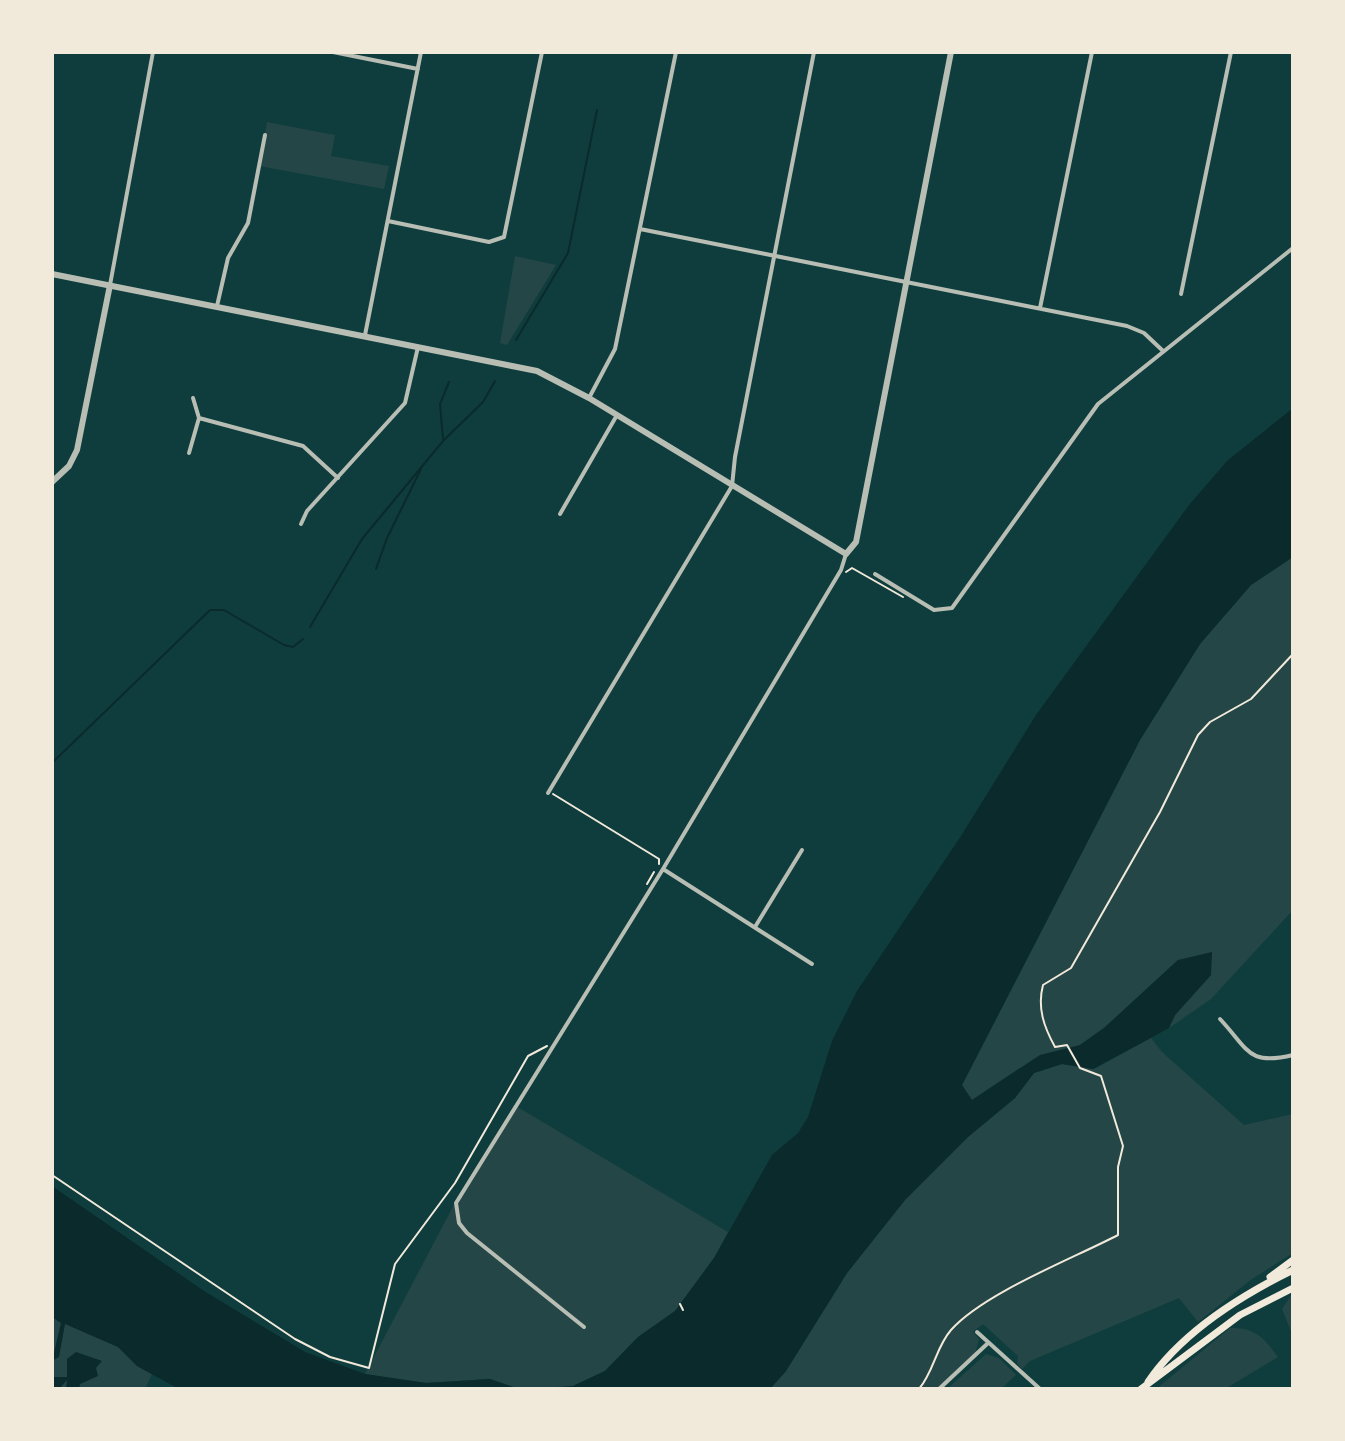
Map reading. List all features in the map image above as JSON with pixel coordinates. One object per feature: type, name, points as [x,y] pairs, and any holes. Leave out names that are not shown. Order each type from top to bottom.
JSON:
[{"type":"highway","points":[[1148,1382],[1162,1361],[1182,1344],[1293,1260]]},
{"type":"highway","points":[[1256,1288],[1293,1270]]},
{"type":"highway","points":[[1141,1389],[1240,1315],[1293,1288]]},
{"type":"street","points":[[53,482],[69,466],[77,450],[153,52]]},
{"type":"street","points":[[333,52],[418,69]]},
{"type":"street","points":[[365,335],[421,52]]},
{"type":"street","points":[[388,221],[489,242],[504,237],[542,52]]},
{"type":"street","points":[[589,398],[615,349],[676,52]]},
{"type":"street","points":[[548,793],[732,486],[773,255],[814,52]]},
{"type":"street","points":[[584,1327],[467,1233],[459,1223],[456,1203],[663,869],[841,570],[846,554],[853,550],[951,52]]},
{"type":"street","points":[[1040,308],[1092,52]]},
{"type":"street","points":[[1181,294],[1231,52]]},
{"type":"street","points":[[217,306],[228,258],[248,223],[265,135]]},
{"type":"street","points":[[640,229],[1136,329],[1162,350]]},
{"type":"street","points":[[875,574],[940,611],[958,603],[1088,416],[1162,350],[1293,248]]},
{"type":"street","points":[[52,274],[526,367],[589,398],[846,554]]},
{"type":"street","points":[[301,524],[307,511],[405,403],[419,345]]},
{"type":"street","points":[[189,453],[199,418],[193,398]]},
{"type":"street","points":[[560,514],[617,415]]},
{"type":"street","points":[[199,418],[303,446],[338,478]]},
{"type":"street","points":[[755,927],[802,850]]},
{"type":"street","points":[[663,869],[812,964]]},
{"type":"street","points":[[1220,1019],[1257,1059],[1268,1061],[1293,1055]]},
{"type":"street","points":[[977,1332],[1040,1389]]},
{"type":"street","points":[[939,1389],[988,1344]]},
{"type":"path","points":[[841,570],[849,574],[852,568],[902,598],[905,593]]},
{"type":"path","points":[[919,1389],[927,1380],[941,1344],[970,1312],[1118,1235],[1118,1167],[1123,1146],[1120,1129],[1101,1076],[1080,1068],[1067,1045],[1055,1047],[1052,1042],[1042,1019],[1043,985],[1071,968],[1160,812],[1198,735],[1210,722],[1251,699],[1293,654]]},
{"type":"path","points":[[548,793],[558,794],[659,859],[646,886]]},
{"type":"path","points":[[52,1175],[295,1339],[330,1357],[365,1369],[371,1365],[395,1264],[441,1205],[528,1056],[549,1043]]},
{"type":"path","points":[[680,1304],[683,1310]]},
{"type":"shaded area","points":[[267,122],[335,135],[331,156],[389,166],[384,189],[259,166]]},
{"type":"shaded area","points":[[515,256],[556,265],[507,345],[500,343]]},
{"type":"shaded area","points":[[1293,408],[1293,557],[1251,585],[1200,644],[1140,740],[962,1085],[972,1100],[1040,1055],[1080,1045],[1104,1028],[1178,960],[1212,952],[1211,975],[1175,1015],[1169,1028],[1093,1069],[1062,1064],[1034,1073],[1015,1098],[968,1137],[905,1200],[847,1273],[786,1371],[770,1389],[543,1389],[573,1386],[605,1371],[638,1337],[675,1311],[714,1258],[772,1155],[798,1133],[808,1117],[832,1041],[857,991],[961,836],[1036,715],[1189,505],[1227,461]]},
{"type":"shaded area","points":[[1293,557],[1293,910],[1211,999],[1169,1028],[1175,1015],[1211,975],[1178,960],[1104,1028],[1080,1045],[1018,1069],[972,1100],[962,1085],[1140,740],[1200,644],[1251,585]]},
{"type":"shaded area","points":[[1151,1038],[1162,1052],[1244,1125],[1293,1114],[1293,1253],[1252,1279],[1198,1322],[1179,1298],[1030,1361],[1022,1369],[1017,1363],[1018,1356],[983,1324],[973,1332],[979,1339],[975,1354],[936,1389],[770,1389],[786,1371],[847,1273],[905,1200],[968,1137],[1015,1098],[1034,1073],[1062,1064],[1094,1069]]},
{"type":"shaded area","points":[[514,1105],[728,1232],[714,1258],[675,1311],[638,1337],[605,1371],[573,1386],[519,1389],[490,1379],[426,1383],[365,1374],[459,1195]]},
{"type":"shaded area","points":[[52,1186],[204,1291],[305,1352],[365,1374],[426,1383],[490,1379],[519,1389],[179,1389],[137,1366],[118,1347],[65,1324],[59,1357],[52,1361],[61,1323],[52,1317]]},
{"type":"shaded area","points":[[1293,1292],[1293,1336],[1282,1309]]},
{"type":"shaded area","points":[[52,1317],[118,1347],[137,1366],[152,1374],[145,1389],[52,1389]]},
{"type":"shaded area","points":[[1230,1328],[1246,1329],[1258,1335],[1278,1357],[1225,1389],[1156,1389]]},
{"type":"shaded area","points":[[76,1352],[102,1361],[96,1368],[98,1376],[80,1384],[79,1389],[66,1389],[67,1380],[59,1389],[53,1389],[52,1377],[67,1377],[67,1359]]},
{"type":"shaded area","points":[[986,1354],[999,1358],[1016,1375],[1001,1389],[947,1389]]},
{"type":"waterway","points":[[516,340],[568,253],[597,110]]},
{"type":"waterway","points":[[310,627],[362,539],[443,441],[483,402],[495,381]]},
{"type":"waterway","points":[[443,439],[440,404],[449,382]]},
{"type":"waterway","points":[[376,569],[387,538],[421,469]]},
{"type":"waterway","points":[[52,763],[210,610],[224,610],[284,645],[293,647],[303,639]]}]
